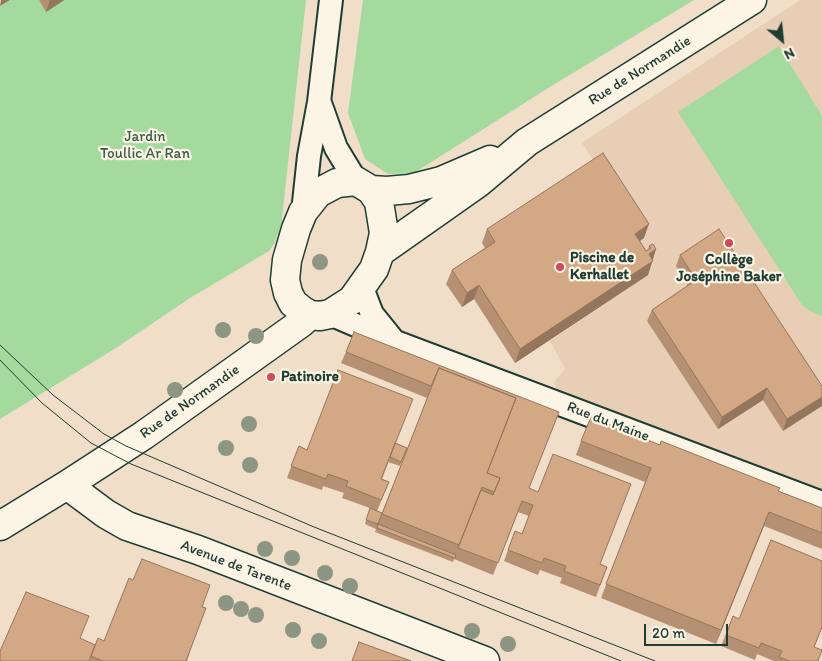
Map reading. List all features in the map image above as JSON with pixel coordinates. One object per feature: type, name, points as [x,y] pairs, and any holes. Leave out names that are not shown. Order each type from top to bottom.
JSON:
[{"type":"street","points":[[319,102],[336,148],[363,186],[379,202],[384,233],[374,269],[362,288],[352,300],[320,314],[303,312],[293,303],[285,280],[287,260],[302,212],[309,156],[319,102],[331,0]]},
{"type":"street","name":"Rue de Normandie","points":[[363,186],[387,191],[409,188],[441,181],[468,171],[527,142],[752,0]]},
{"type":"street","name":"Rue de Normandie","points":[[380,252],[478,183],[527,142]]},
{"type":"street","points":[[302,212],[318,193],[337,183],[363,186]]},
{"type":"street","points":[[362,288],[372,314],[393,341]]},
{"type":"street","name":"Rue de Normandie","points":[[67,485],[144,435],[301,323],[320,314]]},
{"type":"street","name":"Rue du Maine","points":[[320,314],[822,503]]},
{"type":"street","points":[[0,526],[67,485]]},
{"type":"street","name":"Avenue de Tarente","points":[[67,485],[106,514],[127,526],[198,550],[485,661]]},
{"type":"shaded area","name":"Collège Joséphine Baker","points":[[800,0],[822,0],[822,490],[807,486],[558,390],[554,382],[565,369],[550,341],[648,275],[630,248],[644,238],[582,143]]},
{"type":"green space","name":"Jardin Toullic Ar Ran","points":[[10,0],[39,0],[46,11],[64,0],[306,0],[281,227],[269,251],[190,298],[116,348],[0,419],[0,6]]},
{"type":"green space","points":[[363,0],[694,0],[553,85],[414,173],[388,174],[365,159],[348,113]]},
{"type":"green space","points":[[779,46],[822,116],[822,316],[802,305],[678,112]]},
{"type":"building","name":"Piscine de Kerhallet","points":[[603,153],[649,224],[635,234],[646,251],[653,244],[656,249],[649,254],[653,261],[520,349],[479,285],[467,293],[452,270],[495,242],[487,229]]},
{"type":"building","points":[[719,229],[822,386],[822,397],[787,419],[767,388],[722,417],[652,310],[696,280],[680,255]]},
{"type":"building","points":[[354,332],[559,412],[529,488],[538,492],[553,454],[631,484],[600,564],[607,567],[600,585],[564,571],[566,566],[544,558],[542,563],[508,550],[515,531],[522,534],[533,505],[522,501],[498,563],[458,548],[481,490],[493,495],[499,481],[500,478],[487,473],[516,398],[439,368],[431,386],[346,352]]},
{"type":"building","points":[[439,368],[516,398],[487,473],[500,478],[494,492],[482,487],[459,545],[382,514]]},
{"type":"building","points":[[338,370],[413,399],[381,479],[389,482],[381,500],[346,486],[348,481],[328,474],[326,479],[291,466],[299,446],[307,450]]},
{"type":"building","points":[[591,417],[660,445],[661,441],[780,488],[778,491],[822,508],[822,533],[769,512],[721,630],[606,584],[651,468],[581,441]]},
{"type":"building","points":[[395,443],[407,448],[401,462],[390,457]]},
{"type":"building","points":[[370,508],[382,513],[378,524],[366,520]]},
{"type":"building","points":[[378,524],[456,555],[455,558],[377,528]]},
{"type":"building","points":[[771,540],[822,561],[822,627],[814,647],[822,650],[818,661],[789,661],[779,657],[782,651],[761,643],[759,648],[726,635],[733,616],[739,619]]},
{"type":"building","points":[[142,559],[210,585],[202,607],[206,608],[186,661],[103,661],[91,656],[98,638],[104,641],[129,578],[133,580]]},
{"type":"building","points":[[26,592],[89,616],[80,638],[95,645],[89,661],[0,661],[0,651]]},
{"type":"building","points":[[359,642],[411,661],[352,661]]},
{"type":"tram line","points":[[0,345],[53,395],[104,434],[126,446],[314,527],[655,661]]},
{"type":"tram line","points":[[0,360],[42,403],[91,443],[131,464],[621,661]]},
{"type":"place","name":"Collège Joséphine Baker","points":[[729,243]]},
{"type":"place","name":"Piscine de Kerhallet","points":[[560,267]]},
{"type":"place","name":"Patinoire","points":[[271,377]]}]
